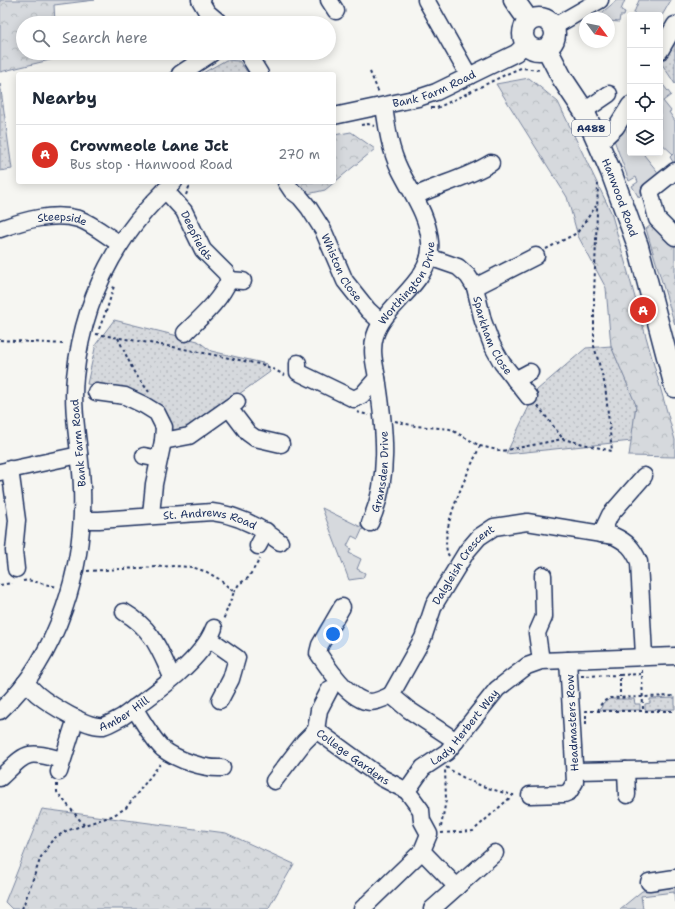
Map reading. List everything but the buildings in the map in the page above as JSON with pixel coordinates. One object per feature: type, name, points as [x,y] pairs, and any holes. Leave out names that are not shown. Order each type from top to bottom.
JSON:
[{"type":"main road","points":[[514,0],[530,21]]},
{"type":"main road","points":[[533,19],[544,19],[553,26],[555,38],[547,49],[538,51],[526,44],[523,32],[530,21],[533,19]]},
{"type":"main road","name":"Hanwood Road","points":[[547,49],[553,62],[584,111],[612,172],[638,246],[671,355]]},
{"type":"main road","name":"A488","points":[[671,355],[675,387]]},
{"type":"street","points":[[200,0],[207,12],[212,16]]},
{"type":"street","points":[[426,0],[469,76]]},
{"type":"street","points":[[553,26],[600,0]]},
{"type":"street","points":[[662,48],[675,25]]},
{"type":"street","name":"Bank Farm Road","points":[[336,116],[384,106],[436,92],[516,53],[526,44]]},
{"type":"street","points":[[183,72],[201,60]]},
{"type":"street","points":[[251,60],[259,72]]},
{"type":"street","points":[[584,111],[609,94]]},
{"type":"street","name":"Worthington Drive","points":[[382,418],[372,350],[375,336],[381,322],[416,281],[429,256],[431,244],[428,226],[415,196],[399,170],[390,146],[384,106]]},
{"type":"street","points":[[598,144],[616,127],[627,110]]},
{"type":"street","points":[[415,196],[472,168],[491,163]]},
{"type":"street","points":[[675,171],[650,192],[656,219],[675,237]]},
{"type":"street","name":"Whiston Close","points":[[287,184],[292,191],[300,196],[324,230],[345,281],[368,310],[381,322]]},
{"type":"street","name":"Bank Farm Road","points":[[0,711],[25,683],[39,662],[70,590],[76,568],[82,520],[82,486],[74,396],[85,324],[93,297],[103,272],[120,244],[139,218],[170,186]]},
{"type":"street","name":"Deepfields","points":[[170,186],[204,250],[226,274],[236,281],[221,294],[193,330]]},
{"type":"street","name":"Steepside","points":[[0,230],[27,220],[59,216],[80,220],[120,244]]},
{"type":"street","name":"Sparkham Close","points":[[429,256],[458,267],[468,276],[475,287],[483,321],[492,345],[528,397]]},
{"type":"street","name":"Sparkham Close","points":[[475,287],[536,256]]},
{"type":"street","points":[[298,363],[298,372],[354,399],[362,395],[377,378]]},
{"type":"street","name":"Sparkham Close","points":[[515,380],[530,372]]},
{"type":"street","points":[[96,392],[124,396],[144,404],[157,413]]},
{"type":"street","points":[[163,441],[189,436],[233,405],[248,433],[255,438],[281,444]]},
{"type":"street","name":"St. Andrews Road","points":[[151,516],[154,484],[152,458],[163,441],[164,427],[157,413]]},
{"type":"street","name":"Gransden Drive","points":[[370,524],[383,487],[385,460],[382,418]]},
{"type":"street","points":[[16,569],[8,550],[17,520],[5,470],[79,455]]},
{"type":"street","points":[[601,534],[610,515],[644,476]]},
{"type":"street","name":"St. Andrews Road","points":[[82,520],[212,512],[224,514],[251,523],[266,531],[280,542]]},
{"type":"street","name":"Dalgleish Crescent","points":[[391,695],[423,638],[434,605],[459,562],[479,537],[494,527],[512,523],[527,522],[614,536],[625,542],[634,550],[639,562],[643,656]]},
{"type":"street","name":"St. Andrews Road","points":[[258,546],[266,531]]},
{"type":"street","points":[[541,661],[538,633],[544,616],[543,575]]},
{"type":"street","points":[[342,607],[320,645],[318,653],[335,676],[350,692],[361,700],[370,702],[391,695],[409,710],[456,741]]},
{"type":"street","points":[[124,612],[138,620],[148,630],[172,677]]},
{"type":"street","points":[[212,634],[237,658],[231,679],[220,700]]},
{"type":"street","name":"Amber Hill","points":[[25,683],[37,694],[76,718],[87,723],[102,726],[113,722],[134,708],[189,663],[212,634]]},
{"type":"street","name":"Lady Herbert Way","points":[[407,791],[423,768],[447,752],[497,689],[527,666],[541,661],[675,656]]},
{"type":"street","name":"Headmasters Row","points":[[530,795],[564,794],[569,792],[575,782],[568,660]]},
{"type":"street","points":[[316,730],[319,710],[330,689]]},
{"type":"street","points":[[134,708],[162,748],[184,759],[208,767],[222,768]]},
{"type":"street","points":[[0,778],[26,755],[37,754],[61,766],[76,718]]},
{"type":"street","name":"College Gardens","points":[[274,781],[304,742],[316,730],[382,778],[407,791]]},
{"type":"street","points":[[574,771],[675,769]]},
{"type":"street","points":[[626,770],[627,795]]},
{"type":"street","points":[[362,909],[422,851],[429,834],[422,821],[421,810],[407,791]]},
{"type":"street","points":[[422,851],[457,888]]},
{"type":"street","points":[[432,909],[495,853]]},
{"type":"path","points":[[424,109],[437,108],[521,68],[540,70],[544,74]]},
{"type":"path","points":[[370,72],[384,106]]},
{"type":"path","points":[[354,126],[368,124],[379,128]]},
{"type":"path","points":[[353,410],[360,414],[414,426],[450,429],[480,446],[502,451],[563,439],[612,451],[605,385],[594,346],[596,205],[598,182]]},
{"type":"path","points":[[182,199],[186,195],[190,184]]},
{"type":"path","points":[[536,256],[545,249],[577,233],[596,205]]},
{"type":"path","points":[[92,339],[107,309],[115,279]]},
{"type":"path","points":[[95,334],[179,348],[264,366],[290,377]]},
{"type":"path","points":[[118,338],[134,372],[159,405],[157,413]]},
{"type":"path","points":[[0,340],[63,344]]},
{"type":"path","points":[[528,397],[549,420],[563,439]]},
{"type":"path","points":[[459,562],[449,556],[446,552],[445,546],[452,511],[480,446]]},
{"type":"path","points":[[212,634],[222,624],[234,592],[255,570],[262,554],[258,546]]},
{"type":"path","points":[[76,568],[90,572],[174,566],[192,567],[207,572],[234,592]]},
{"type":"path","points":[[0,585],[28,580],[70,590]]},
{"type":"path","points":[[643,656],[643,711]]},
{"type":"path","points":[[569,676],[642,674]]},
{"type":"path","points":[[620,675],[620,698]]},
{"type":"path","points":[[598,711],[599,706],[604,700],[675,696]]},
{"type":"path","points":[[572,735],[586,735],[586,711],[675,711]]},
{"type":"path","points":[[22,909],[40,857],[53,839],[66,832],[112,816],[126,808],[169,752]]},
{"type":"path","points":[[61,766],[56,782],[57,792],[84,825]]},
{"type":"path","points":[[513,795],[473,831],[440,833],[446,800],[445,766],[462,778],[483,788],[513,795],[530,795]]},
{"type":"green space","points":[[0,0],[95,0],[54,5],[55,16],[16,16],[16,60],[50,60],[0,72]]},
{"type":"green space","points":[[617,0],[625,0],[621,10],[625,12],[624,16],[620,16],[619,22],[615,22],[615,12],[603,12]]},
{"type":"green space","points":[[639,0],[671,0],[663,14],[663,12],[634,12]]},
{"type":"green space","points":[[675,37],[675,84],[663,66],[663,56]]},
{"type":"green space","points":[[226,60],[239,61],[247,72],[205,72]]},
{"type":"green space","points":[[529,78],[558,102],[611,212],[675,440],[675,457],[629,456],[636,405],[611,346],[606,288],[578,236],[567,197],[496,84]]},
{"type":"green space","points":[[0,83],[12,169],[0,171]]},
{"type":"green space","points":[[663,85],[671,95],[663,101]]},
{"type":"green space","points":[[663,101],[671,111],[669,112],[675,121],[675,167],[673,169],[670,165],[673,162],[670,157],[673,154],[663,145]]},
{"type":"green space","points":[[627,118],[627,156],[645,156],[661,176],[639,198],[632,186],[638,182],[636,177],[629,181],[613,137]]},
{"type":"green space","points":[[351,132],[375,149],[336,181],[336,135]]},
{"type":"green space","points":[[292,184],[332,184],[325,190],[308,194],[293,187]]},
{"type":"green space","points":[[651,225],[675,246],[675,325],[646,229]]},
{"type":"green space","points":[[114,320],[198,341],[211,351],[267,364],[270,372],[190,429],[169,433],[128,391],[87,384],[96,344]]},
{"type":"green space","points":[[611,346],[636,404],[632,441],[506,454],[537,390],[586,348]]},
{"type":"green space","points":[[322,508],[363,528],[358,539],[352,536],[347,546],[351,549],[349,553],[361,559],[357,569],[365,573],[363,578],[349,580]]},
{"type":"green space","points":[[675,698],[675,709],[645,710],[645,704],[650,703],[650,699]]},
{"type":"green space","points":[[610,699],[634,699],[635,704],[640,704],[640,710],[600,710],[603,703]]},
{"type":"green space","points":[[42,809],[226,833],[294,864],[268,909],[12,909],[5,902]]},
{"type":"green space","points":[[675,887],[675,902],[674,892],[641,896],[643,909],[620,909],[642,891]]},
{"type":"place","name":"Crowmeole Lane Jct","points":[[643,310]]}]
